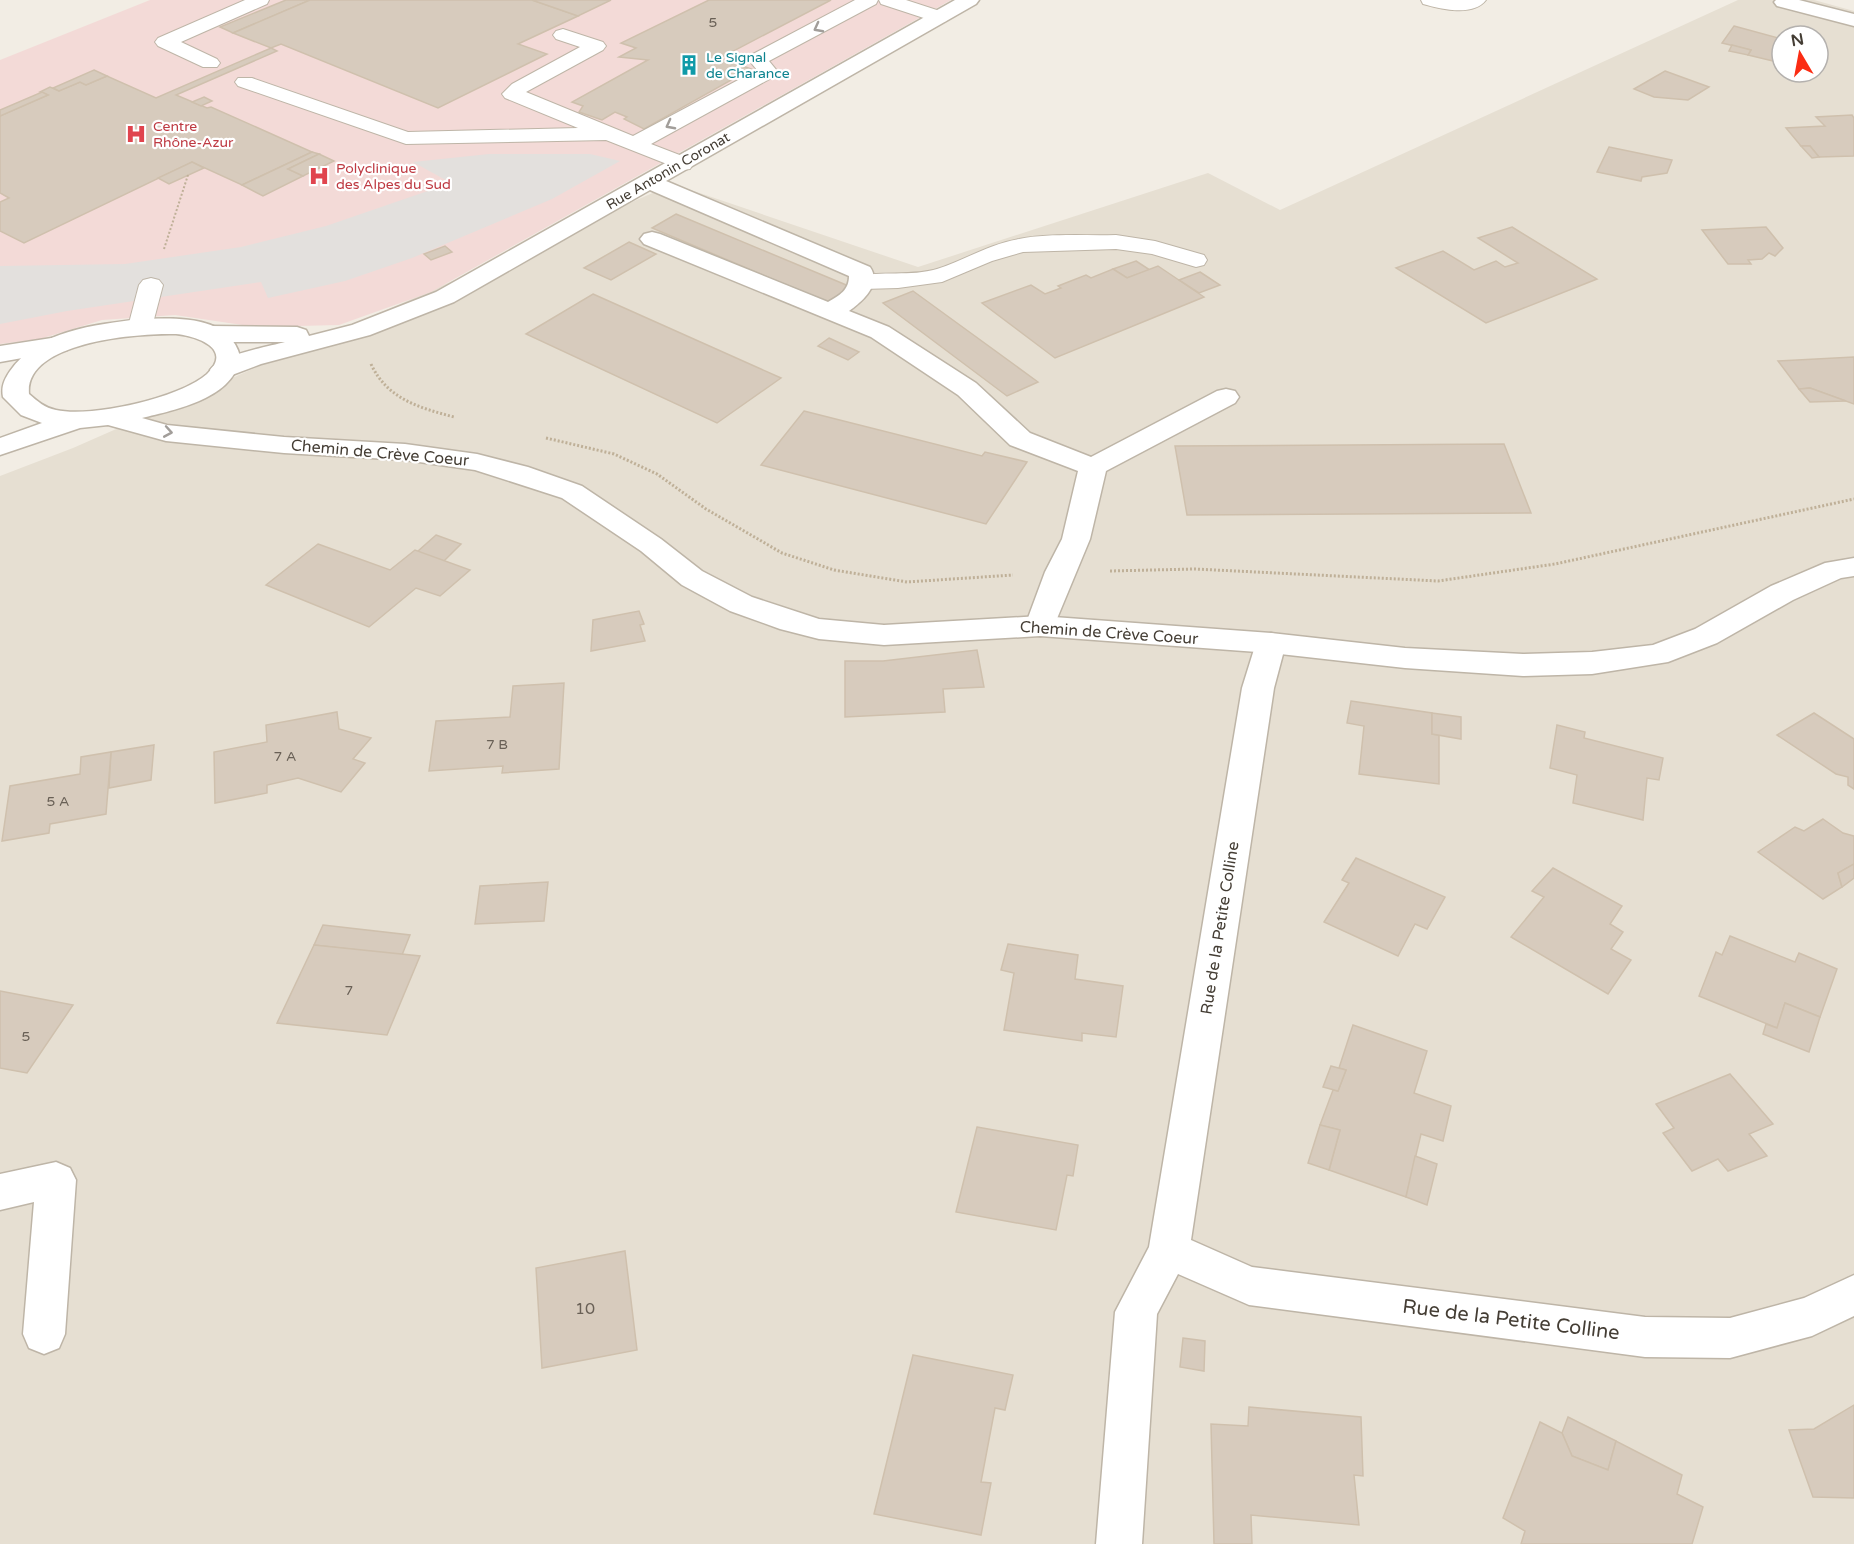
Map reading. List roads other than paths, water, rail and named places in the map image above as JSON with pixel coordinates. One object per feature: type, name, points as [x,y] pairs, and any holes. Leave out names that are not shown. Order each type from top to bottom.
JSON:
[{"type":"street","name":"Rue Antonin Coronat","points":[[111,418],[146,410],[252,359],[361,330],[445,297],[969,0]]},
{"type":"street","points":[[1784,2],[1854,20]]},
{"type":"street","points":[[650,182],[861,272],[863,282],[858,292],[830,312]]},
{"type":"street","points":[[652,239],[880,332],[968,389],[1020,439],[1093,467]]},
{"type":"street","name":"Rue Antonin Coronat","points":[[58,345],[106,331],[140,327],[182,327],[201,329],[212,334],[280,336],[361,330]]},
{"type":"street","points":[[212,334],[227,349],[228,358],[214,378],[207,400],[212,411],[244,439]]},
{"type":"street","points":[[0,354],[58,345]]},
{"type":"street","points":[[58,345],[29,364],[8,400],[33,411],[74,421]]},
{"type":"street","points":[[1040,626],[1060,572],[1076,539],[1093,467],[1226,396]]},
{"type":"street","points":[[0,447],[74,421],[111,418]]},
{"type":"street","name":"Chemin de Crève Coeur","points":[[111,418],[166,433],[244,439],[284,445],[405,452],[477,462],[518,472],[572,492],[651,545],[692,578],[741,604],[800,625],[884,635],[1040,626],[1270,642],[1405,658],[1523,665],[1592,663],[1657,655],[1706,636],[1782,593],[1835,570],[1854,567]]},
{"type":"street","name":"Rue de la Petite Colline","points":[[1119,1544],[1136,1312],[1169,1250],[1258,688],[1270,642]]},
{"type":"street","points":[[0,1192],[56,1180],[44,1334]]},
{"type":"street","name":"Rue de la Petite Colline","points":[[1169,1250],[1249,1286],[1645,1337],[1730,1338],[1812,1317],[1854,1294]]},
{"type":"lane","points":[[210,63],[165,42],[260,0]]},
{"type":"lane","points":[[635,144],[768,72],[758,59],[869,0]]},
{"type":"lane","points":[[888,0],[939,17]]},
{"type":"lane","points":[[1430,0],[1449,5],[1468,4],[1477,0]]},
{"type":"lane","points":[[563,35],[596,46],[512,94],[682,164]]},
{"type":"lane","points":[[245,82],[406,138],[612,134]]},
{"type":"lane","points":[[863,282],[898,281],[942,275],[984,256],[1031,244],[1116,242],[1155,248],[1196,260]]},
{"type":"lane","points":[[140,327],[151,285]]},
{"type":"place","name":"Le Signal de Charance","points":[[689,65]]},
{"type":"place","name":"Centre Rhône-Azur","points":[[136,134]]},
{"type":"place","name":"Polyclinique des Alpes du Sud","points":[[319,176]]}]
